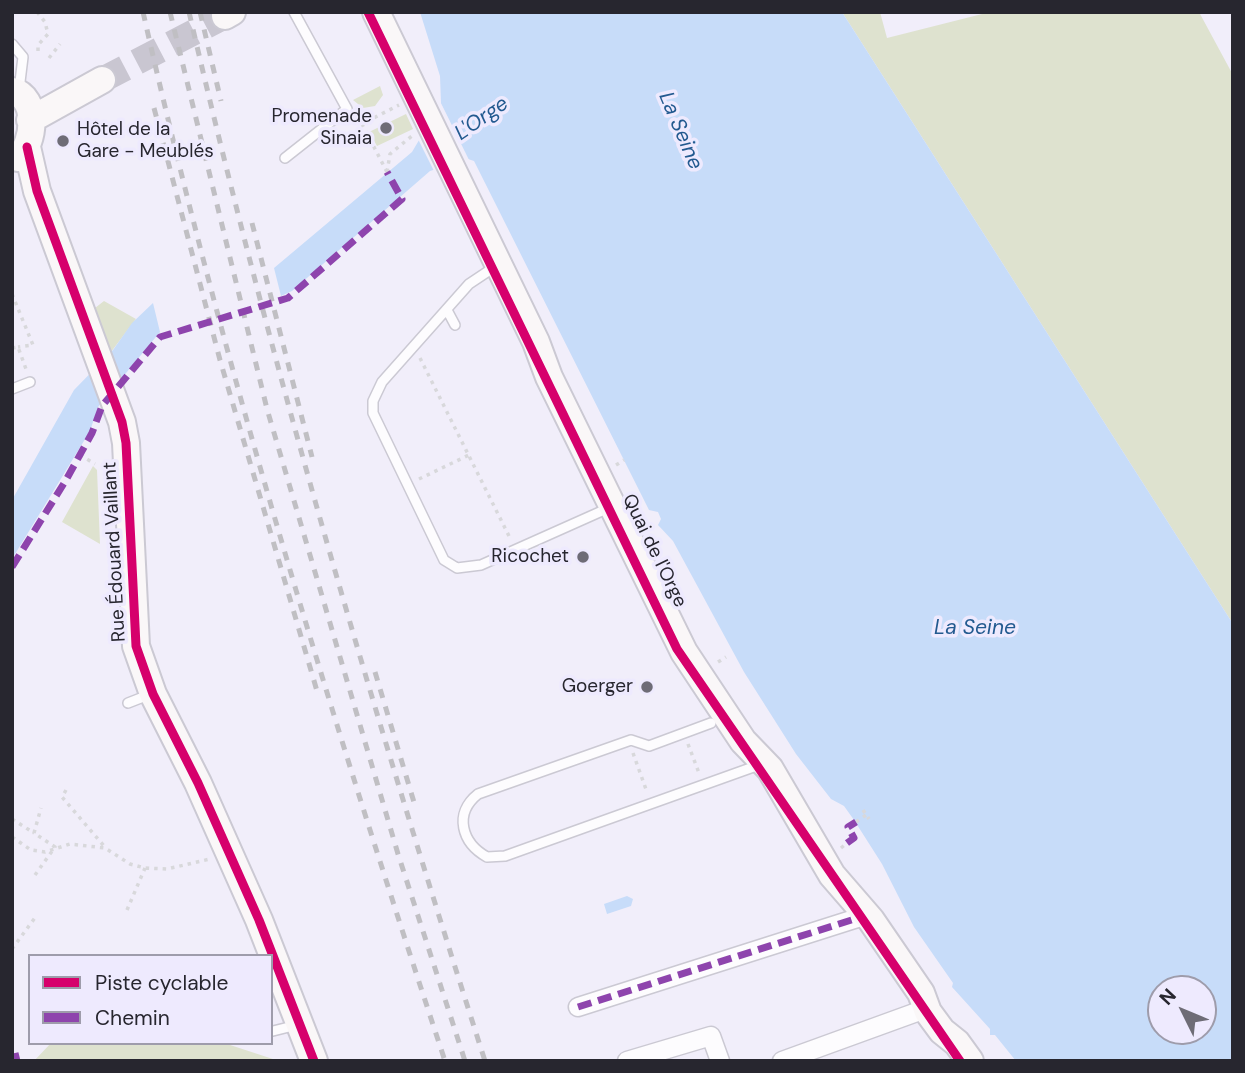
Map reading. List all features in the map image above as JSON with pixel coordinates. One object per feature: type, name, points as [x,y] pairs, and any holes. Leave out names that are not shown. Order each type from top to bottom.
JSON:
[{"type":"main road","name":"Quai de l'Orge","points":[[376,12],[684,652],[743,741],[764,763],[800,815],[806,836],[832,875],[867,915],[921,993],[942,1031],[957,1042],[970,1061]]},
{"type":"main road","points":[[17,157],[23,101],[57,102],[102,80]]},
{"type":"main road","name":"Rue Édouard Vaillant","points":[[17,157],[34,180],[116,401],[126,443],[132,619],[141,699],[228,851],[270,954]]},
{"type":"main road","name":"Rue Édouard Vaillant","points":[[273,961],[314,1061]]},
{"type":"street","points":[[578,1007],[867,915]]},
{"type":"street","points":[[782,1061],[928,1008]]},
{"type":"street","points":[[627,1061],[711,1036],[720,1061]]},
{"type":"lane","points":[[285,158],[347,109],[294,12]]},
{"type":"lane","points":[[12,44],[23,57],[23,101]]},
{"type":"lane","points":[[498,265],[469,284],[382,382],[373,407],[443,560],[457,568],[481,565],[612,506]]},
{"type":"lane","points":[[447,310],[455,325]]},
{"type":"lane","points":[[12,388],[30,382]]},
{"type":"lane","points":[[711,723],[649,746],[629,741],[478,794],[470,800],[462,818],[469,843],[487,857],[505,856],[764,763]]},
{"type":"lane","points":[[273,1031],[299,1025]]},
{"type":"path","points":[[37,12],[45,22],[48,34],[38,45]]},
{"type":"path","points":[[49,58],[60,44]]},
{"type":"path","points":[[416,96],[362,124],[387,172],[390,154],[429,124]]},
{"type":"path","points":[[12,294],[33,345],[15,347],[30,382]]},
{"type":"path","points":[[424,361],[506,530]]},
{"type":"path","points":[[80,455],[95,464]]},
{"type":"path","points":[[430,473],[469,455]]},
{"type":"path","points":[[616,465],[624,460]]},
{"type":"path","points":[[718,662],[726,657]]},
{"type":"path","points":[[684,733],[703,785]]},
{"type":"path","points":[[629,741],[647,794]]},
{"type":"path","points":[[66,790],[62,797],[105,848],[130,864],[167,869],[199,863]]},
{"type":"path","points":[[34,833],[41,808]]},
{"type":"path","points":[[856,822],[866,815]]},
{"type":"path","points":[[12,819],[55,847]]},
{"type":"path","points":[[12,838],[31,850],[45,852],[55,847],[70,845],[105,848]]},
{"type":"path","points":[[841,848],[847,843]]},
{"type":"path","points":[[35,876],[55,847]]},
{"type":"path","points":[[127,910],[145,868]]},
{"type":"path","points":[[12,950],[37,915]]},
{"type":"green space","points":[[842,12],[880,12],[887,38],[990,12],[1199,12],[1233,75],[1233,624]]},
{"type":"green space","points":[[380,86],[383,95],[375,106],[363,108],[353,100]]},
{"type":"green space","points":[[406,114],[413,129],[377,146],[369,132]]},
{"type":"green space","points":[[104,301],[136,319],[111,352],[95,308]]},
{"type":"green space","points":[[93,466],[97,470],[100,544],[62,522]]},
{"type":"green space","points":[[49,1045],[230,1045],[279,1061],[34,1061]]},
{"type":"water","name":"La Seine","points":[[420,12],[842,12],[1233,624],[1233,1061],[1016,1061],[995,1035],[990,1035],[990,1029],[952,987],[953,983],[914,927],[882,864],[854,820],[844,806],[831,799],[796,754],[744,672],[673,541],[658,525],[661,519],[658,512],[649,510],[474,161],[468,159],[430,171],[292,291],[281,296],[274,268],[412,152],[441,103],[440,76]]},
{"type":"water","points":[[153,303],[160,332],[98,407],[90,431],[12,559],[12,500],[74,390],[113,350],[132,323]]},
{"type":"water","points":[[627,896],[633,899],[631,906],[607,914],[604,904]]},
{"type":"pier","points":[[437,95],[470,162],[435,173],[417,137],[427,124]]},
{"type":"tunnel","points":[[102,80],[225,16]]},
{"type":"railway","points":[[143,12],[208,277],[281,540],[320,671],[445,1061]]},
{"type":"railway","points":[[170,12],[267,409],[398,854],[465,1061]]},
{"type":"railway","points":[[189,12],[289,409],[403,801],[485,1061]]},
{"type":"railway","points":[[200,12],[221,101]]},
{"type":"railway","points":[[154,108],[220,360],[317,691]]},
{"type":"railway","points":[[252,223],[312,457]]},
{"type":"railway","points":[[375,672],[416,809]]},
{"type":"marked path","points":[[12,567],[66,480],[92,433],[102,406],[160,337],[288,298],[402,199],[387,172]]},
{"type":"marked path","points":[[847,843],[854,838],[848,827],[856,822]]},
{"type":"marked path","points":[[578,1007],[864,916]]},
{"type":"marked path","points":[[15,1053],[17,1061]]},
{"type":"cycle path","points":[[368,12],[677,649],[960,1061]]},
{"type":"cycle path","points":[[27,147],[37,191],[122,422],[126,443],[136,646],[153,694],[198,783],[272,954]]},
{"type":"cycle path","points":[[273,956],[314,1061]]},
{"type":"place","name":"Promenade Sinaia","points":[[386,128]]},
{"type":"place","name":"Hôtel de la Gare - Meublés","points":[[63,141]]},
{"type":"place","name":"Ricochet","points":[[583,557]]},
{"type":"place","name":"Goerger","points":[[647,687]]},
{"type":"water label","name":"L'Orge","points":[[482,119]]}]
